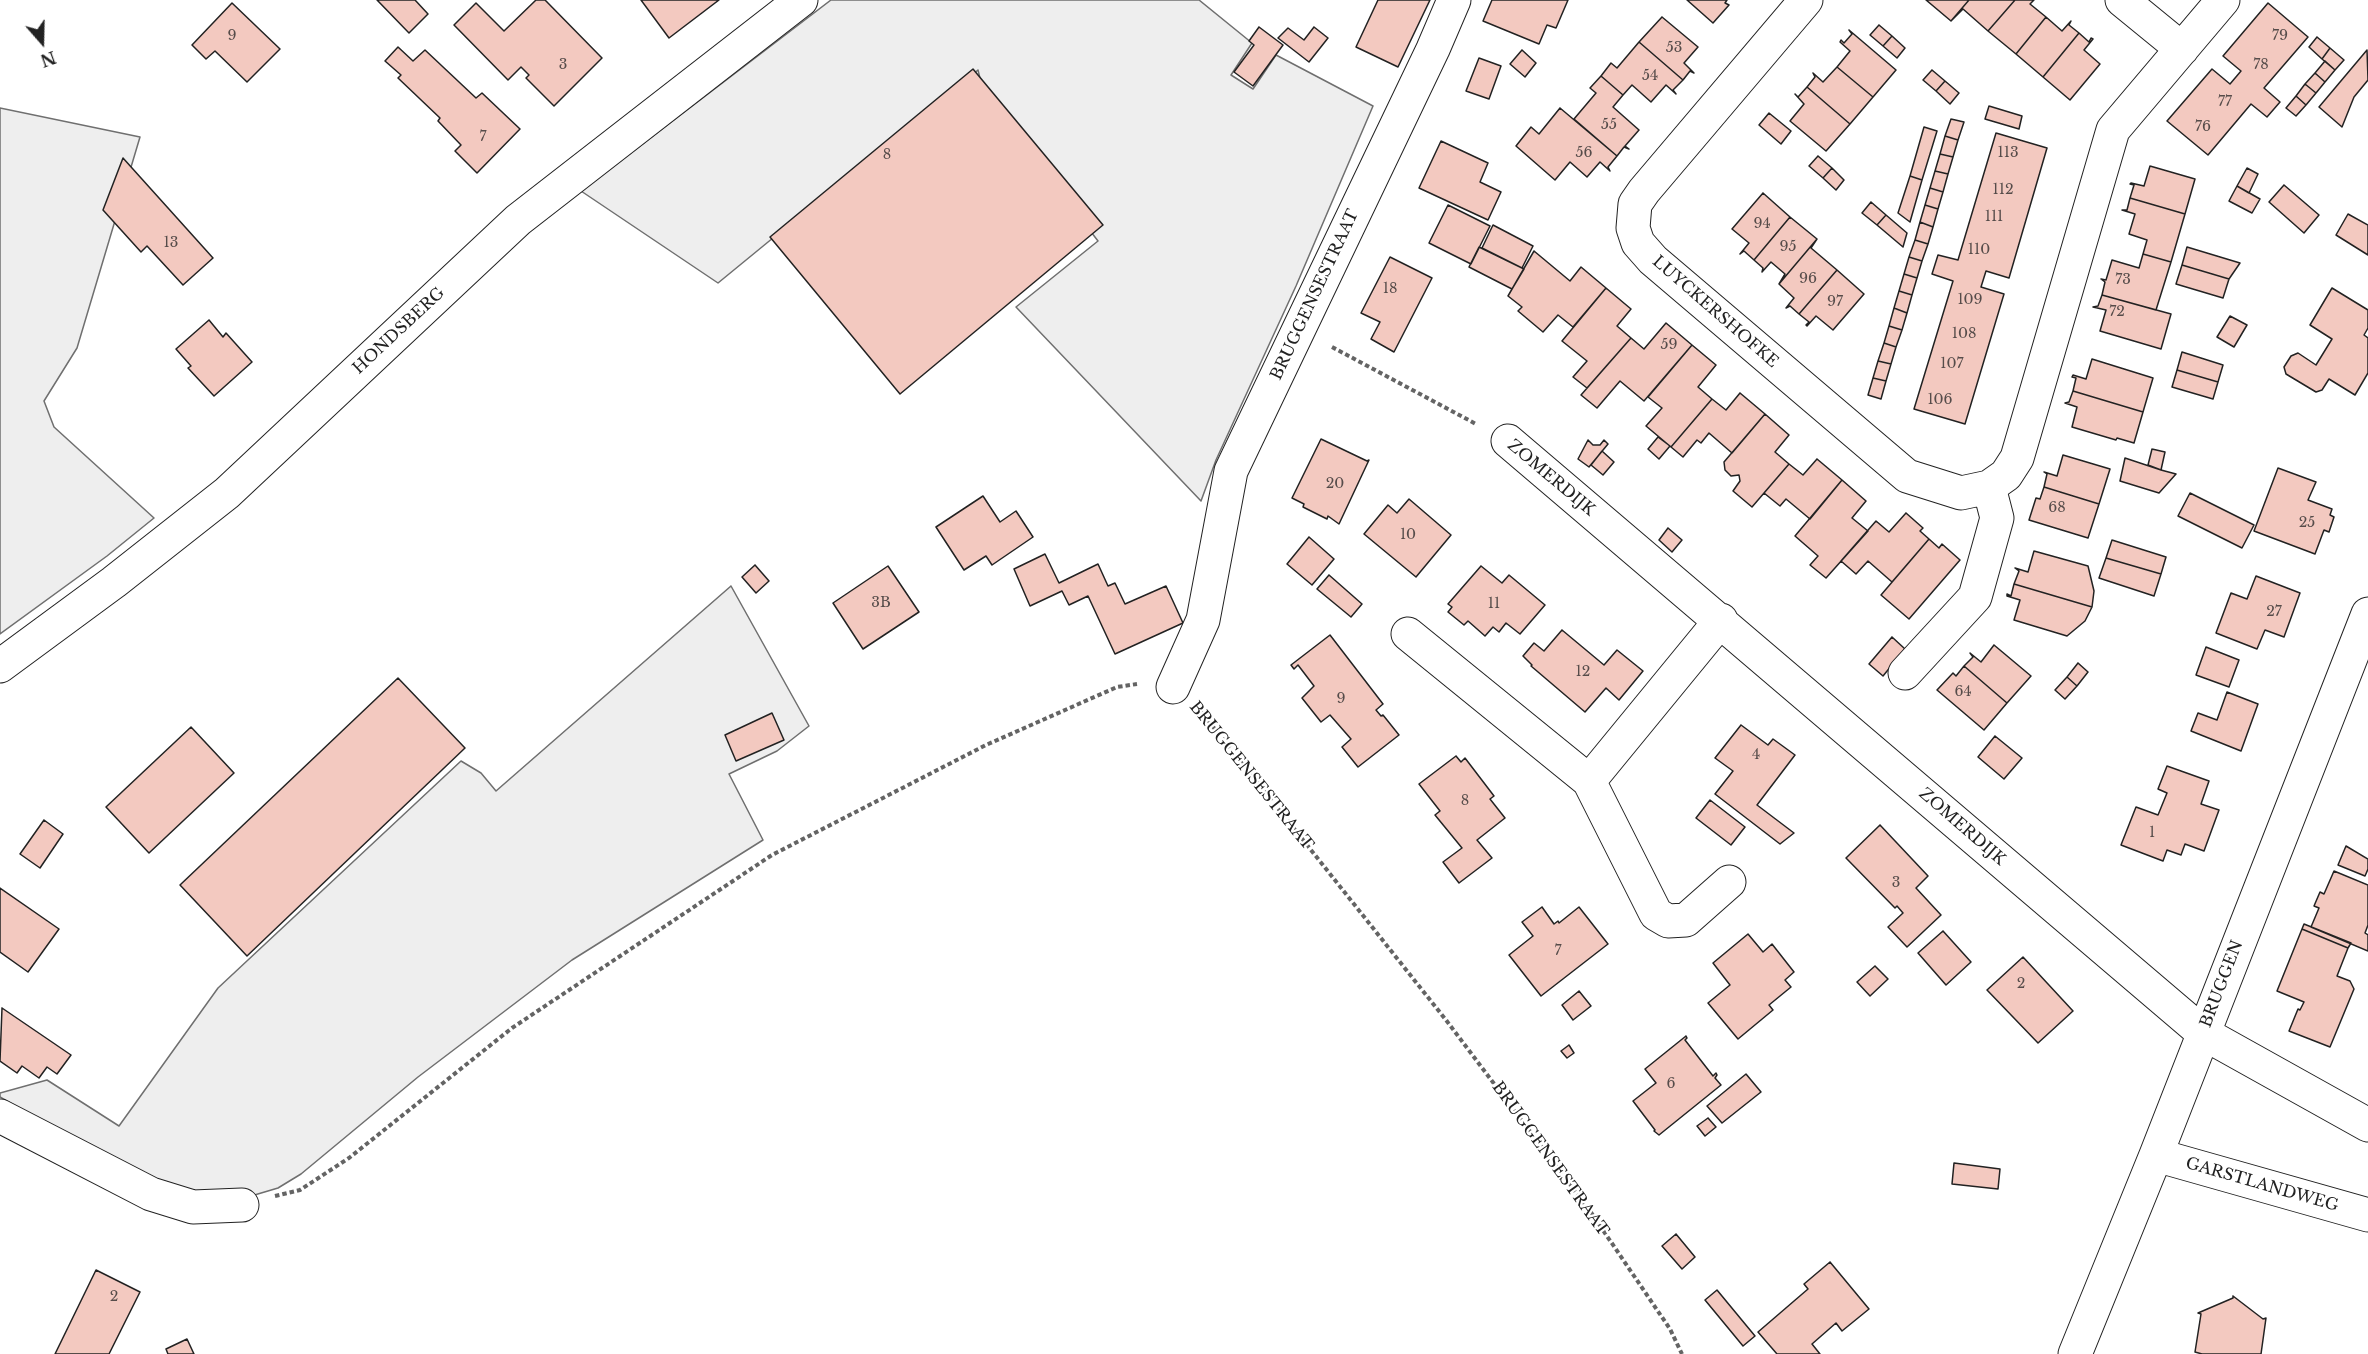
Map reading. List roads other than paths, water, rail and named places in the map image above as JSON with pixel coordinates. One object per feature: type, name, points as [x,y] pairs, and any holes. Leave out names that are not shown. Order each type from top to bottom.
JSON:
[{"type":"street","name":"HONDSBERG","points":[[0,666],[114,582],[227,493],[518,220],[801,0]]},
{"type":"street","name":"BRUGGENSESTRAAT","points":[[1173,687],[1203,620],[1231,471],[1433,49],[1454,0]]},
{"type":"street","name":"LUYCKERSHOFKE","points":[[1806,0],[1635,204],[1633,228],[1638,243],[1653,260],[1907,476],[1961,493],[1989,487]]},
{"type":"street","points":[[2122,0],[2182,49]]},
{"type":"street","points":[[1905,673],[1975,597],[1997,518],[1989,487],[2006,476],[2017,458],[2113,130],[2223,0]]},
{"type":"street","name":"ZOMERDIJK","points":[[1508,441],[1721,620],[2203,1033]]},
{"type":"street","name":"BRUGGEN","points":[[2075,1354],[2156,1155],[2368,614]]},
{"type":"street","points":[[1588,781],[1721,620]]},
{"type":"street","points":[[1408,634],[1588,781],[1656,914],[1668,921],[1686,920],[1730,882]]},
{"type":"street","points":[[2203,1033],[2368,1125]]},
{"type":"street","points":[[0,1116],[151,1194],[192,1207],[243,1205]]},
{"type":"street","name":"GARSTLANDWEG","points":[[2156,1155],[2367,1213]]}]
